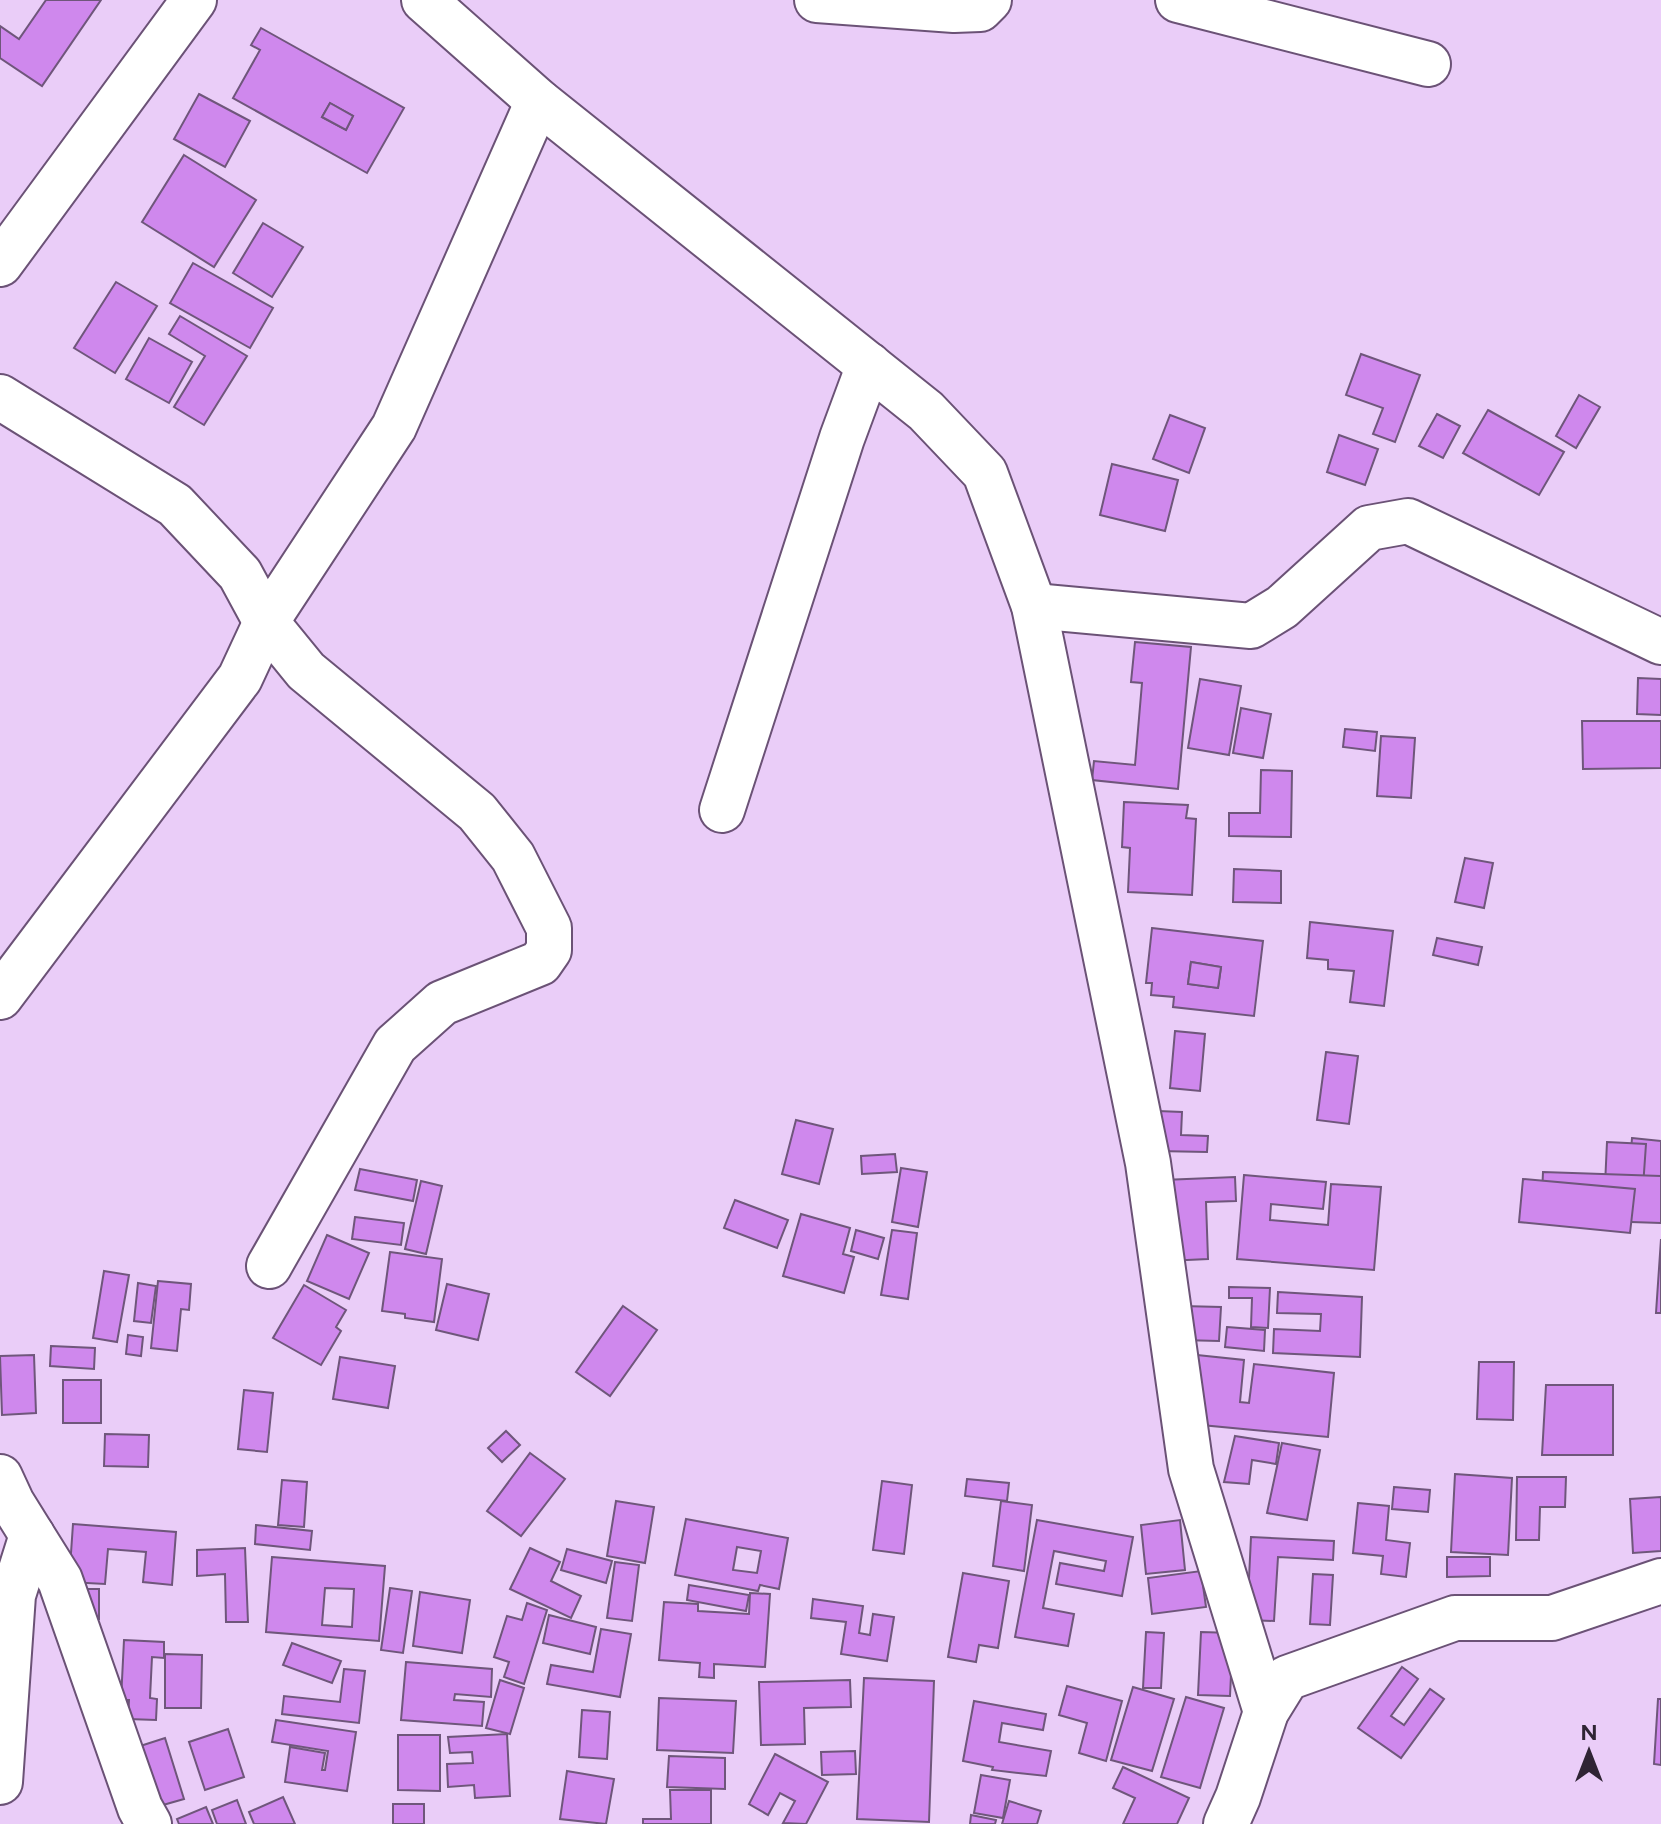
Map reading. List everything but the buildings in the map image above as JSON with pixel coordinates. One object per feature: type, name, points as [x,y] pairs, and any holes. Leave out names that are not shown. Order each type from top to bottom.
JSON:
[{"type":"street","points":[[0,264],[194,0]]},
{"type":"street","points":[[424,0],[538,101],[926,411],[985,473],[1034,606],[1148,1163],[1191,1469],[1266,1712]]},
{"type":"street","points":[[817,0],[954,10],[980,9],[989,0]]},
{"type":"street","points":[[1178,0],[1428,64]]},
{"type":"street","points":[[0,997],[240,678],[266,622],[394,427],[538,101]]},
{"type":"street","points":[[722,810],[842,438],[869,365]]},
{"type":"street","points":[[0,397],[175,505],[240,574],[266,622],[306,671],[477,812],[513,857],[549,928],[549,950],[540,963],[442,1003],[395,1045],[269,1266]]},
{"type":"street","points":[[1034,606],[1251,626],[1282,607],[1369,528],[1408,521],[1661,642]]},
{"type":"street","points":[[0,1477],[60,1580],[140,1808],[149,1824]]},
{"type":"street","points":[[0,1782],[13,1595],[32,1535]]},
{"type":"street","points":[[1226,1824],[1266,1712],[1287,1678],[1455,1618],[1552,1618],[1661,1581]]}]
